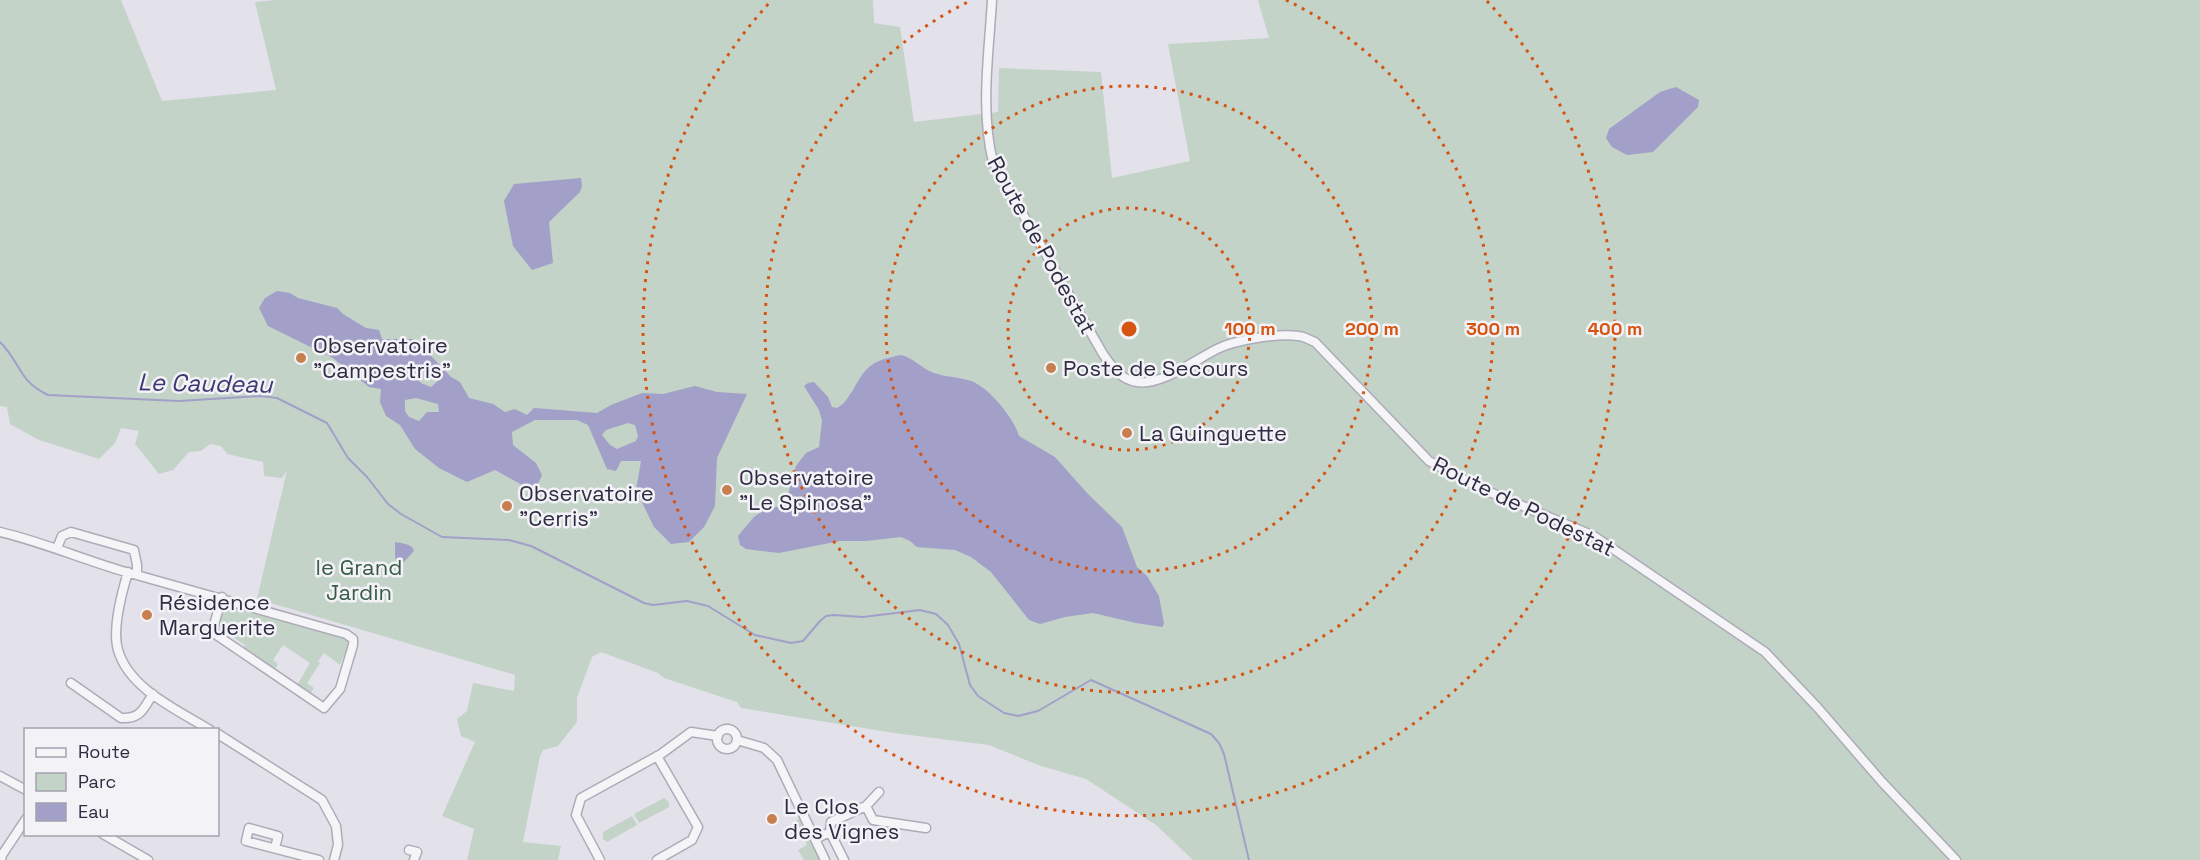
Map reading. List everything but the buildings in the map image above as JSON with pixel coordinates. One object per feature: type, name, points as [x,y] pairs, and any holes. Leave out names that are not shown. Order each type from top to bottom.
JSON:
[{"type":"street","name":"Route de Podestat","points":[[992,0],[987,77],[987,138],[993,162],[1099,348],[1120,375],[1135,382],[1161,379],[1220,348],[1238,342],[1297,335],[1315,342],[1429,461],[1480,488],[1594,536],[1765,652],[1956,860]]},
{"type":"street","points":[[0,532],[30,539],[132,573],[222,597],[346,634],[353,639],[340,689],[324,708],[212,632],[222,597]]},
{"type":"street","points":[[57,549],[62,536],[70,532],[134,550],[137,565],[132,573],[117,625],[117,648],[125,667],[153,694],[208,728]]},
{"type":"street","points":[[71,683],[121,718],[138,716],[153,694]]},
{"type":"street","points":[[723,730],[735,733],[737,740],[735,746],[727,749],[719,745],[718,736],[723,730]]},
{"type":"street","points":[[600,860],[576,815],[581,798],[657,756],[691,732],[718,736]]},
{"type":"street","points":[[219,736],[322,800],[336,826],[338,845],[334,860]]},
{"type":"street","points":[[737,740],[764,748],[777,760],[825,860]]},
{"type":"street","points":[[657,756],[698,827],[692,840],[657,860]]},
{"type":"street","points":[[0,776],[24,789]]},
{"type":"street","points":[[844,860],[830,832],[831,822],[866,806],[879,792]]},
{"type":"street","points":[[866,806],[873,820],[926,828]]},
{"type":"street","points":[[1,860],[24,822]]},
{"type":"street","points":[[815,839],[830,832]]},
{"type":"street","points":[[106,836],[148,860]]},
{"type":"street","points":[[275,848],[319,860]]},
{"type":"street","points":[[409,850],[417,852],[414,860]]},
{"type":"green space","name":"le Grand Jardin","points":[[0,0],[121,0],[162,101],[276,90],[255,2],[275,0],[873,0],[874,23],[900,27],[914,122],[998,112],[999,68],[1101,72],[1112,178],[1190,161],[1168,44],[1269,38],[1258,0],[2200,0],[2200,860],[1193,860],[1156,825],[1086,779],[1038,765],[989,745],[894,733],[741,708],[737,702],[664,678],[658,673],[601,652],[592,657],[577,698],[577,722],[558,746],[543,750],[540,756],[523,842],[561,846],[558,860],[467,860],[474,829],[442,816],[475,742],[461,736],[457,719],[467,711],[473,683],[514,691],[515,675],[257,599],[287,470],[282,478],[264,476],[263,462],[227,454],[221,446],[210,444],[201,451],[189,452],[173,470],[159,474],[135,444],[139,431],[121,428],[115,443],[99,459],[39,440],[10,424],[7,407],[0,406]]},
{"type":"green space","points":[[224,602],[344,637],[349,644],[340,665],[324,653],[307,683],[314,688],[309,696],[296,687],[310,663],[283,645],[273,660],[278,664],[274,671],[243,650],[245,645],[230,635],[227,639],[216,631]]},
{"type":"green space","points":[[664,798],[669,802],[669,807],[639,823],[634,814]]},
{"type":"green space","points":[[632,816],[637,825],[607,842],[603,839],[603,832]]},
{"type":"green space","points":[[801,819],[820,860],[804,860],[798,850],[807,845],[796,821]]},
{"type":"water","points":[[1676,87],[1699,100],[1698,107],[1653,152],[1627,155],[1612,147],[1606,138],[1609,129],[1660,92]]},
{"type":"water","points":[[581,178],[580,192],[549,222],[553,263],[532,270],[513,246],[504,201],[514,184]]},
{"type":"water","points":[[277,291],[290,293],[298,298],[337,308],[366,328],[379,330],[382,339],[413,339],[451,377],[460,382],[469,398],[493,404],[505,412],[515,409],[527,415],[534,408],[597,413],[642,393],[663,394],[695,386],[717,392],[747,394],[717,458],[715,506],[704,527],[689,542],[671,544],[654,527],[636,490],[641,461],[621,461],[616,471],[607,469],[588,425],[577,420],[535,420],[512,432],[513,445],[536,463],[542,475],[538,484],[526,487],[495,470],[467,482],[439,468],[415,449],[400,425],[386,416],[380,402],[381,389],[369,387],[333,358],[268,326],[259,308],[265,298]],"holes":[[[423,366],[430,368],[439,380],[431,387],[421,383],[411,369]],[[416,398],[438,404],[439,412],[427,412],[419,421],[409,417],[405,411],[405,400]],[[628,423],[635,425],[638,436],[636,441],[617,449],[610,445],[602,435],[606,430]]]},
{"type":"water","points":[[901,355],[934,373],[978,384],[1000,405],[1017,429],[1019,436],[1055,457],[1122,527],[1137,567],[1147,576],[1159,596],[1164,624],[1162,627],[1093,613],[1040,624],[1029,620],[991,572],[971,557],[955,550],[917,547],[901,537],[840,541],[779,553],[746,549],[740,545],[738,536],[754,517],[764,510],[780,506],[787,498],[796,466],[806,453],[819,447],[822,421],[819,410],[804,386],[814,382],[828,397],[832,407],[837,408],[846,400],[867,369],[884,359]]},
{"type":"water","points":[[395,542],[409,545],[414,551],[401,565],[395,558]]},
{"type":"waterway","name":"Le Caudeau","points":[[0,342],[25,377],[48,395],[179,401],[261,396],[277,398],[327,423],[348,458],[367,477],[388,504],[442,537],[509,540],[531,546],[644,603],[653,605],[687,601],[708,606],[755,635],[791,643],[803,641],[826,616],[863,617],[920,610],[936,614],[948,625],[959,644],[970,685],[978,696],[1004,713],[1018,716],[1038,711],[1091,680],[1211,734],[1219,743],[1224,754],[1249,860]]},
{"type":"place","name":"Observatoire \"Campestris\"","points":[[301,358]]},
{"type":"place","name":"Poste de Secours","points":[[1051,368]]},
{"type":"place","name":"La Guinguette","points":[[1127,433]]},
{"type":"place","name":"Observatoire \"Le Spinosa\"","points":[[727,490]]},
{"type":"place","name":"Observatoire \"Cerris\"","points":[[507,506]]},
{"type":"place","name":"Résidence Marguerite","points":[[147,615]]},
{"type":"place","name":"Le Clos des Vignes","points":[[772,819]]}]
